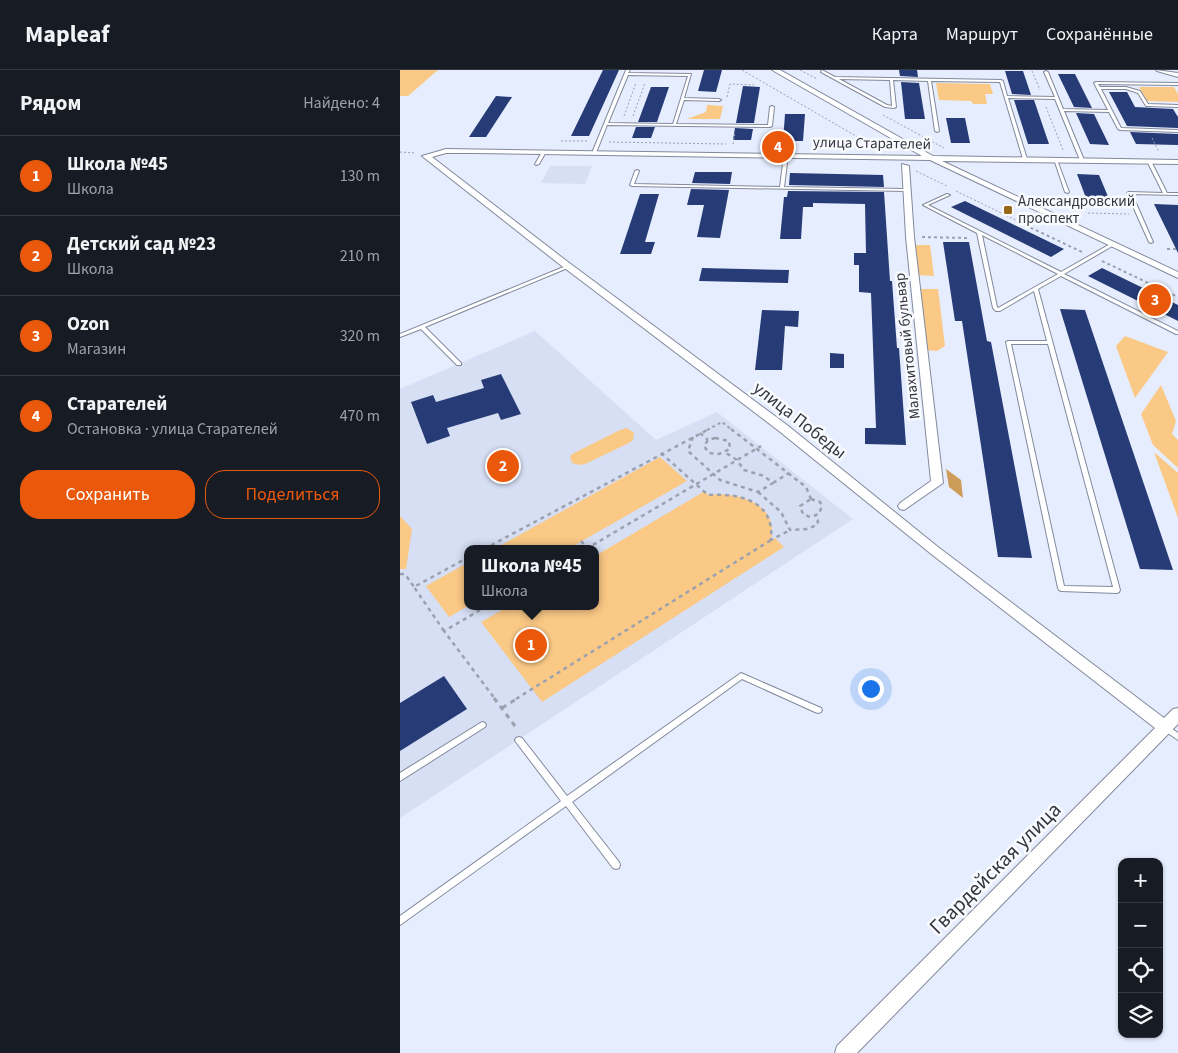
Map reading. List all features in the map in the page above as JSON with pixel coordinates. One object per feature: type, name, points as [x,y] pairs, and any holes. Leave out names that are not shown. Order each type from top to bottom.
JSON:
[{"type":"street","points":[[775,70],[931,158],[1178,274]]},
{"type":"street","points":[[1159,70],[1178,75]]},
{"type":"street","name":"улица Старателей","points":[[426,156],[446,151],[1178,162]]},
{"type":"street","name":"улица Победы","points":[[426,156],[568,267],[783,428],[934,550],[1172,732]]},
{"type":"street","name":"Малахитовый бульвар","points":[[904,506],[937,483],[910,237],[905,166]]},
{"type":"street","name":"Гвардейская улица","points":[[844,1053],[1172,732],[1178,714]]},
{"type":"lane","points":[[822,71],[886,106],[894,106],[891,80]]},
{"type":"lane","points":[[594,153],[627,72],[639,75],[690,75],[674,125]]},
{"type":"lane","points":[[1046,72],[1082,160]]},
{"type":"lane","points":[[836,78],[1001,81],[1025,159]]},
{"type":"lane","points":[[929,80],[937,131]]},
{"type":"lane","points":[[1178,84],[1096,83],[1120,130],[1178,130]]},
{"type":"lane","points":[[1099,88],[1126,88],[1139,92],[1147,105],[1178,106]]},
{"type":"lane","points":[[1006,97],[1057,98]]},
{"type":"lane","points":[[682,99],[720,100]]},
{"type":"lane","points":[[606,124],[770,126],[772,107]]},
{"type":"lane","points":[[1062,110],[1111,111]]},
{"type":"lane","points":[[537,164],[544,152]]},
{"type":"lane","points":[[782,188],[786,156]]},
{"type":"lane","points":[[1055,160],[1067,192]]},
{"type":"lane","points":[[1149,162],[1166,194]]},
{"type":"lane","points":[[637,171],[632,185],[906,190]]},
{"type":"lane","points":[[1152,242],[1129,193],[1178,194]]},
{"type":"lane","points":[[948,195],[925,206],[980,236],[1061,274],[1178,333]]},
{"type":"lane","points":[[980,236],[995,307],[998,310],[1113,244]]},
{"type":"lane","points":[[400,336],[568,267]]},
{"type":"lane","points":[[1035,288],[1050,343],[1117,590],[1061,588],[1008,342],[1050,343]]},
{"type":"lane","points":[[422,327],[458,364]]},
{"type":"lane","points":[[400,921],[741,676],[818,710]]},
{"type":"lane","points":[[400,777],[482,725]]},
{"type":"lane","points":[[518,740],[616,865]]},
{"type":"path","points":[[742,70],[875,147]]},
{"type":"path","points":[[1032,71],[1063,150]]},
{"type":"path","points":[[621,124],[639,75]]},
{"type":"path","points":[[630,124],[648,75]]},
{"type":"path","points":[[721,126],[730,84],[754,85]]},
{"type":"path","points":[[894,120],[945,148]]},
{"type":"path","points":[[1147,130],[1160,152]]},
{"type":"path","points":[[400,152],[412,152],[426,156]]},
{"type":"path","points":[[905,166],[1178,297]]},
{"type":"path","points":[[1088,213],[1139,214]]},
{"type":"path","points":[[910,237],[980,236]]},
{"type":"path","points":[[1168,249],[1178,249]]},
{"type":"path","points":[[491,545],[722,422],[806,487],[811,499]]},
{"type":"path","points":[[699,433],[708,440]]},
{"type":"path","points":[[693,437],[688,451],[712,475],[720,480],[758,492],[781,512],[790,530]]},
{"type":"path","points":[[715,438],[730,441],[730,448],[726,453],[720,455],[706,451],[704,446],[708,440],[715,438]]},
{"type":"path","points":[[592,545],[761,446]]},
{"type":"path","points":[[661,453],[708,495],[734,494],[753,501],[770,518],[771,540]]},
{"type":"path","points":[[726,453],[737,460],[744,470],[764,476],[773,483]]},
{"type":"path","points":[[758,492],[789,473]]},
{"type":"path","points":[[811,499],[820,502],[822,511],[810,517],[803,514],[801,510],[802,504],[811,499]]},
{"type":"path","points":[[502,708],[771,540],[790,530],[803,530],[817,525],[818,521],[815,516]]},
{"type":"path","points":[[581,542],[584,545]]},
{"type":"path","points":[[414,587],[464,560]]},
{"type":"path","points":[[400,574],[404,574],[414,587],[444,631],[515,726]]},
{"type":"path","points":[[444,631],[480,610]]},
{"type":"shaded area","points":[[400,70],[438,70],[408,96],[400,96]]},
{"type":"shaded area","points":[[936,83],[990,84],[993,94],[985,94],[987,104],[973,104],[971,101],[939,100]]},
{"type":"shaded area","points":[[1139,87],[1174,87],[1178,94],[1178,102],[1147,101]]},
{"type":"shaded area","points":[[707,105],[723,106],[720,119],[687,119],[706,112]]},
{"type":"shaded area","points":[[550,166],[592,166],[585,184],[541,183]]},
{"type":"shaded area","points":[[914,245],[930,245],[934,276],[917,275]]},
{"type":"shaded area","points":[[918,289],[938,289],[945,346],[937,351],[924,350]]},
{"type":"shaded area","points":[[535,331],[656,440],[717,412],[853,519],[400,818],[400,389]]},
{"type":"shaded area","points":[[1125,336],[1168,352],[1135,398],[1116,346]]},
{"type":"shaded area","points":[[1161,385],[1176,421],[1172,434],[1178,440],[1178,468],[1153,445],[1141,414]]},
{"type":"shaded area","points":[[627,428],[634,433],[633,440],[629,443],[585,464],[572,463],[570,456],[574,453]]},
{"type":"shaded area","points":[[1154,452],[1178,473],[1178,518]]},
{"type":"shaded area","points":[[660,457],[687,481],[575,545],[501,545]]},
{"type":"shaded area","points":[[946,469],[961,480],[963,498],[949,487]]},
{"type":"shaded area","points":[[705,491],[708,495],[719,494],[742,498],[762,508],[769,517],[772,527],[771,540],[775,538],[784,547],[542,702],[481,622],[502,610],[599,610],[599,554]]},
{"type":"shaded area","points":[[400,516],[412,529],[406,569],[400,569]]},
{"type":"shaded area","points":[[464,565],[464,608],[449,617],[426,586]]},
{"type":"building","points":[[603,70],[619,70],[589,136],[571,136]]},
{"type":"building","points":[[704,70],[722,70],[716,92],[698,91]]},
{"type":"building","points":[[899,70],[917,70],[918,77],[900,76]]},
{"type":"building","points":[[1005,71],[1023,71],[1031,95],[1012,94]]},
{"type":"building","points":[[1058,74],[1075,74],[1092,108],[1074,107]]},
{"type":"building","points":[[901,82],[919,83],[925,119],[905,119]]},
{"type":"building","points":[[743,86],[760,87],[754,123],[736,123]]},
{"type":"building","points":[[651,87],[669,87],[657,122],[638,122]]},
{"type":"building","points":[[1109,92],[1127,92],[1135,107],[1173,109],[1178,117],[1178,128],[1127,126]]},
{"type":"building","points":[[496,96],[512,97],[486,137],[469,137]]},
{"type":"building","points":[[1014,100],[1034,100],[1049,144],[1028,144]]},
{"type":"building","points":[[1076,113],[1094,114],[1109,145],[1090,144]]},
{"type":"building","points":[[785,114],[805,114],[803,141],[783,141]]},
{"type":"building","points":[[946,118],[965,118],[970,143],[951,143]]},
{"type":"building","points":[[636,127],[655,127],[651,138],[632,138]]},
{"type":"building","points":[[735,128],[753,129],[751,140],[733,140]]},
{"type":"building","points":[[1130,132],[1178,134],[1178,145],[1136,144]]},
{"type":"building","points":[[695,172],[732,172],[730,184],[692,183]]},
{"type":"building","points":[[790,173],[883,175],[884,187],[789,185]]},
{"type":"building","points":[[1077,174],[1099,175],[1112,206],[1089,206]]},
{"type":"building","points":[[691,189],[729,190],[720,238],[697,237],[704,205],[687,205]]},
{"type":"building","points":[[788,191],[884,192],[890,281],[892,281],[897,348],[899,348],[906,445],[865,444],[865,428],[876,428],[871,293],[859,292],[859,265],[854,265],[854,253],[866,253],[865,204],[813,203],[813,207],[803,207],[801,239],[780,239],[784,197],[787,197]]},
{"type":"building","points":[[640,194],[659,194],[645,242],[655,242],[651,254],[620,254]]},
{"type":"building","points":[[965,201],[1064,249],[1051,257],[951,207]]},
{"type":"building","points":[[1154,204],[1178,205],[1178,253]]},
{"type":"building","points":[[943,242],[969,242],[987,341],[991,342],[1032,558],[998,557],[962,321],[955,321]]},
{"type":"building","points":[[702,268],[789,270],[788,283],[699,281]]},
{"type":"building","points":[[1102,268],[1178,305],[1178,321],[1088,276]]},
{"type":"building","points":[[1060,309],[1085,310],[1173,570],[1140,569]]},
{"type":"building","points":[[762,310],[799,311],[798,327],[785,326],[782,370],[755,370]]},
{"type":"building","points":[[830,353],[844,354],[844,368],[830,368]]},
{"type":"building","points":[[501,374],[521,414],[501,420],[498,413],[447,428],[450,436],[427,444],[411,402],[433,395],[436,402],[484,388],[481,380]]},
{"type":"building","points":[[444,676],[467,709],[400,751],[400,703]]},
{"type":"place","name":"Старателей","points":[[778,147]]},
{"type":"place","name":"Александровский проспект","points":[[1008,210]]},
{"type":"place","name":"Ozon","points":[[1155,300]]},
{"type":"place","name":"Детский сад №23","points":[[503,466]]},
{"type":"place","name":"Школа №45","points":[[531,645]]}]
